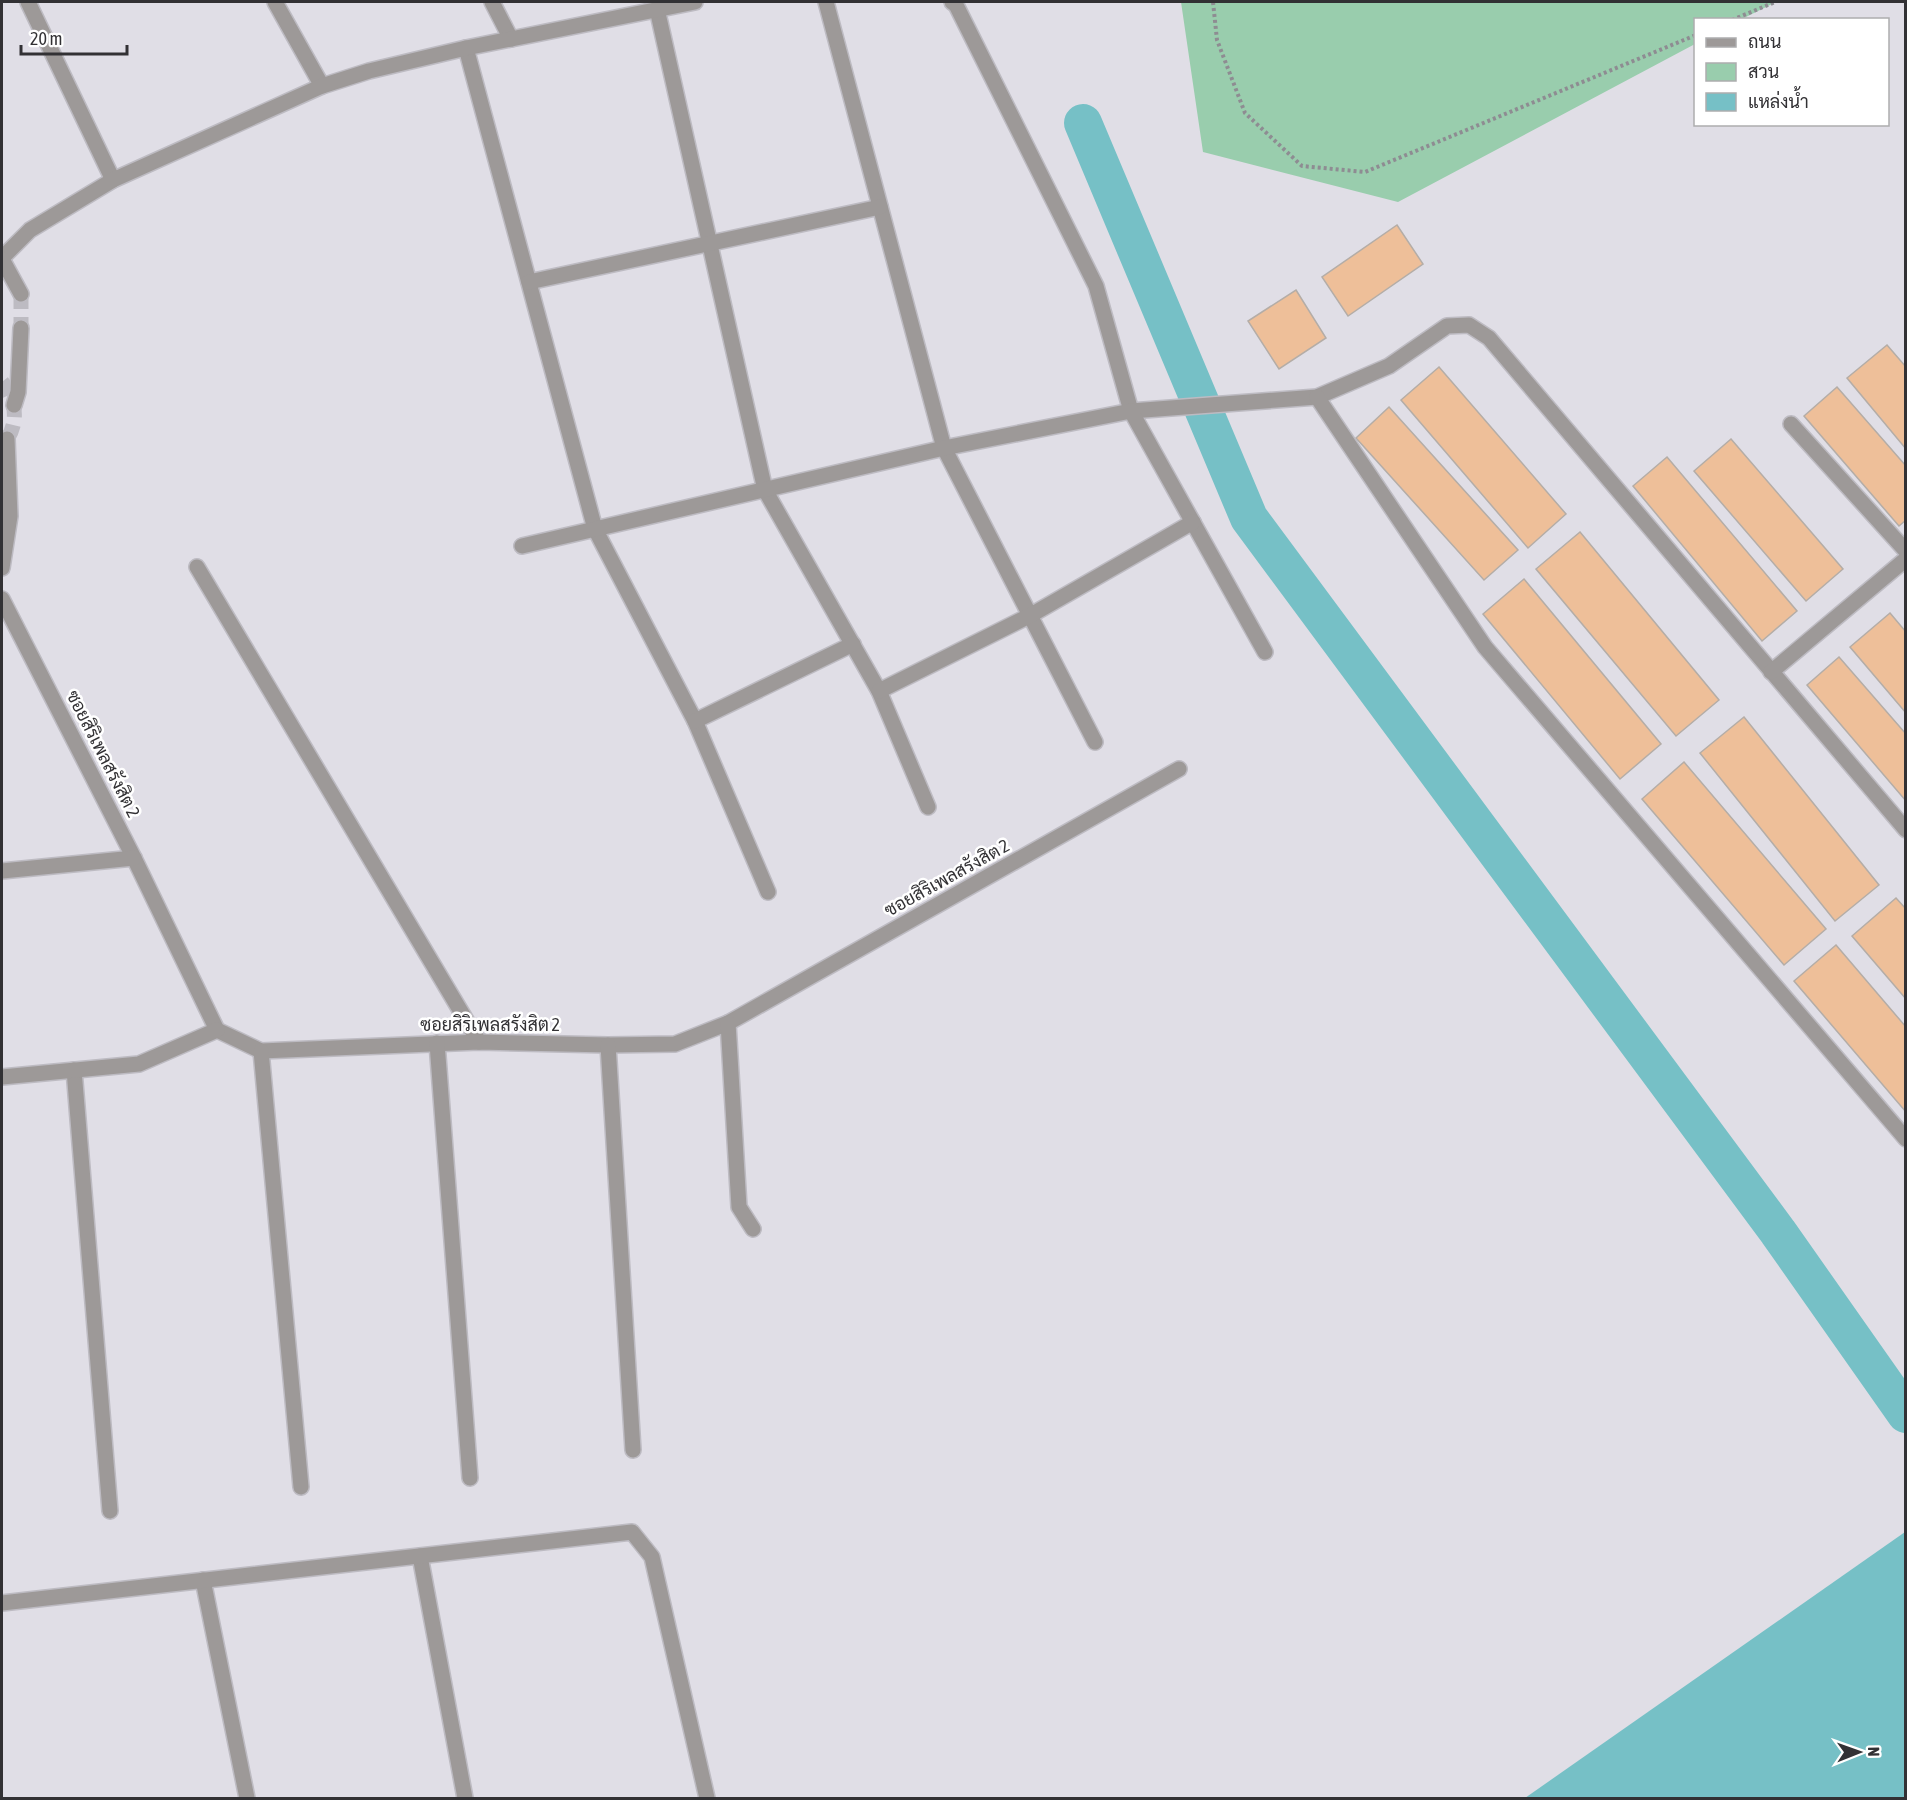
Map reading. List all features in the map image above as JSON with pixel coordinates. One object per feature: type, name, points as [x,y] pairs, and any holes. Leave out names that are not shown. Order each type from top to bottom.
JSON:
[{"type":"street","points":[[28,2],[113,180]]},
{"type":"street","points":[[275,2],[322,86]]},
{"type":"street","points":[[492,2],[512,39]]},
{"type":"street","points":[[21,294],[2,259],[30,230],[113,180],[322,86],[369,71],[466,48],[695,2]]},
{"type":"street","points":[[826,2],[944,448],[1095,742]]},
{"type":"street","points":[[952,2],[956,5],[1096,286],[1131,411],[1265,652]]},
{"type":"street","points":[[657,9],[765,490],[879,691],[928,807]]},
{"type":"street","points":[[466,48],[595,529],[694,721],[768,892]]},
{"type":"street","points":[[529,282],[880,207]]},
{"type":"street","points":[[522,546],[944,448],[1131,411],[1317,398],[1389,366],[1447,326],[1469,325],[1489,338],[1905,830]]},
{"type":"street","points":[[14,405],[18,392],[21,328]]},
{"type":"street","points":[[1317,398],[1485,647],[1905,1139]]},
{"type":"street","points":[[1791,424],[1905,551]]},
{"type":"street","points":[[2,568],[10,516],[7,439]]},
{"type":"street","points":[[879,691],[1031,615],[1193,522]]},
{"type":"street","points":[[1772,672],[1905,559]]},
{"type":"street","points":[[197,567],[479,1042]]},
{"type":"street","name":"ซอยสิริเพลสรังสิต 2","points":[[2,599],[134,858],[217,1030],[261,1051],[479,1042],[675,1044],[728,1023],[1179,769]]},
{"type":"street","points":[[694,721],[852,644]]},
{"type":"street","points":[[2,871],[134,858]]},
{"type":"street","points":[[728,1023],[739,1207],[753,1229]]},
{"type":"street","points":[[2,1077],[139,1064],[217,1030]]},
{"type":"street","points":[[437,1043],[470,1479]]},
{"type":"street","points":[[608,1045],[633,1450]]},
{"type":"street","points":[[261,1051],[301,1487]]},
{"type":"street","points":[[74,1070],[110,1511]]},
{"type":"street","points":[[2,1603],[632,1532],[652,1557],[707,1798]]},
{"type":"street","points":[[420,1556],[465,1798]]},
{"type":"street","points":[[203,1580],[247,1798]]},
{"type":"path","points":[[1213,2],[1217,40],[1245,113],[1302,166],[1365,172],[1694,35]]},
{"type":"path","points":[[1737,18],[1775,2]]},
{"type":"green space","points":[[1181,2],[1776,2],[1744,18],[1694,18],[1694,45],[1398,202],[1203,152]]},
{"type":"water","points":[[1905,1532],[1905,1798],[1525,1798]]},
{"type":"building","points":[[1397,225],[1423,264],[1348,316],[1322,277]]},
{"type":"building","points":[[1296,290],[1326,338],[1279,369],[1248,321]]},
{"type":"building","points":[[1887,345],[1906,367],[1906,449],[1847,378]]},
{"type":"building","points":[[1439,367],[1566,514],[1528,548],[1401,400]]},
{"type":"building","points":[[1837,387],[1906,466],[1906,520],[1899,526],[1804,416]]},
{"type":"building","points":[[1389,407],[1518,550],[1484,580],[1356,438]]},
{"type":"building","points":[[1731,439],[1843,569],[1806,601],[1694,471]]},
{"type":"building","points":[[1667,457],[1797,611],[1762,641],[1633,486]]},
{"type":"building","points":[[1580,532],[1719,700],[1676,736],[1536,569]]},
{"type":"building","points":[[1524,579],[1661,744],[1620,779],[1483,614]]},
{"type":"building","points":[[1890,613],[1906,632],[1906,713],[1850,647]]},
{"type":"building","points":[[1839,657],[1906,734],[1906,801],[1807,685]]},
{"type":"building","points":[[1744,717],[1879,885],[1835,921],[1700,753]]},
{"type":"building","points":[[1684,762],[1826,929],[1784,965],[1642,799]]},
{"type":"building","points":[[1896,898],[1906,909],[1906,999],[1852,936]]},
{"type":"building","points":[[1836,945],[1906,1027],[1906,1112],[1794,981]]},
{"type":"waterway","points":[[1083,123],[1249,518],[1778,1232],[1906,1414]]},
{"type":"tunnel","points":[[21,294],[21,328]]},
{"type":"tunnel","points":[[2,382],[14,406],[14,423],[8,439],[2,446]]}]
